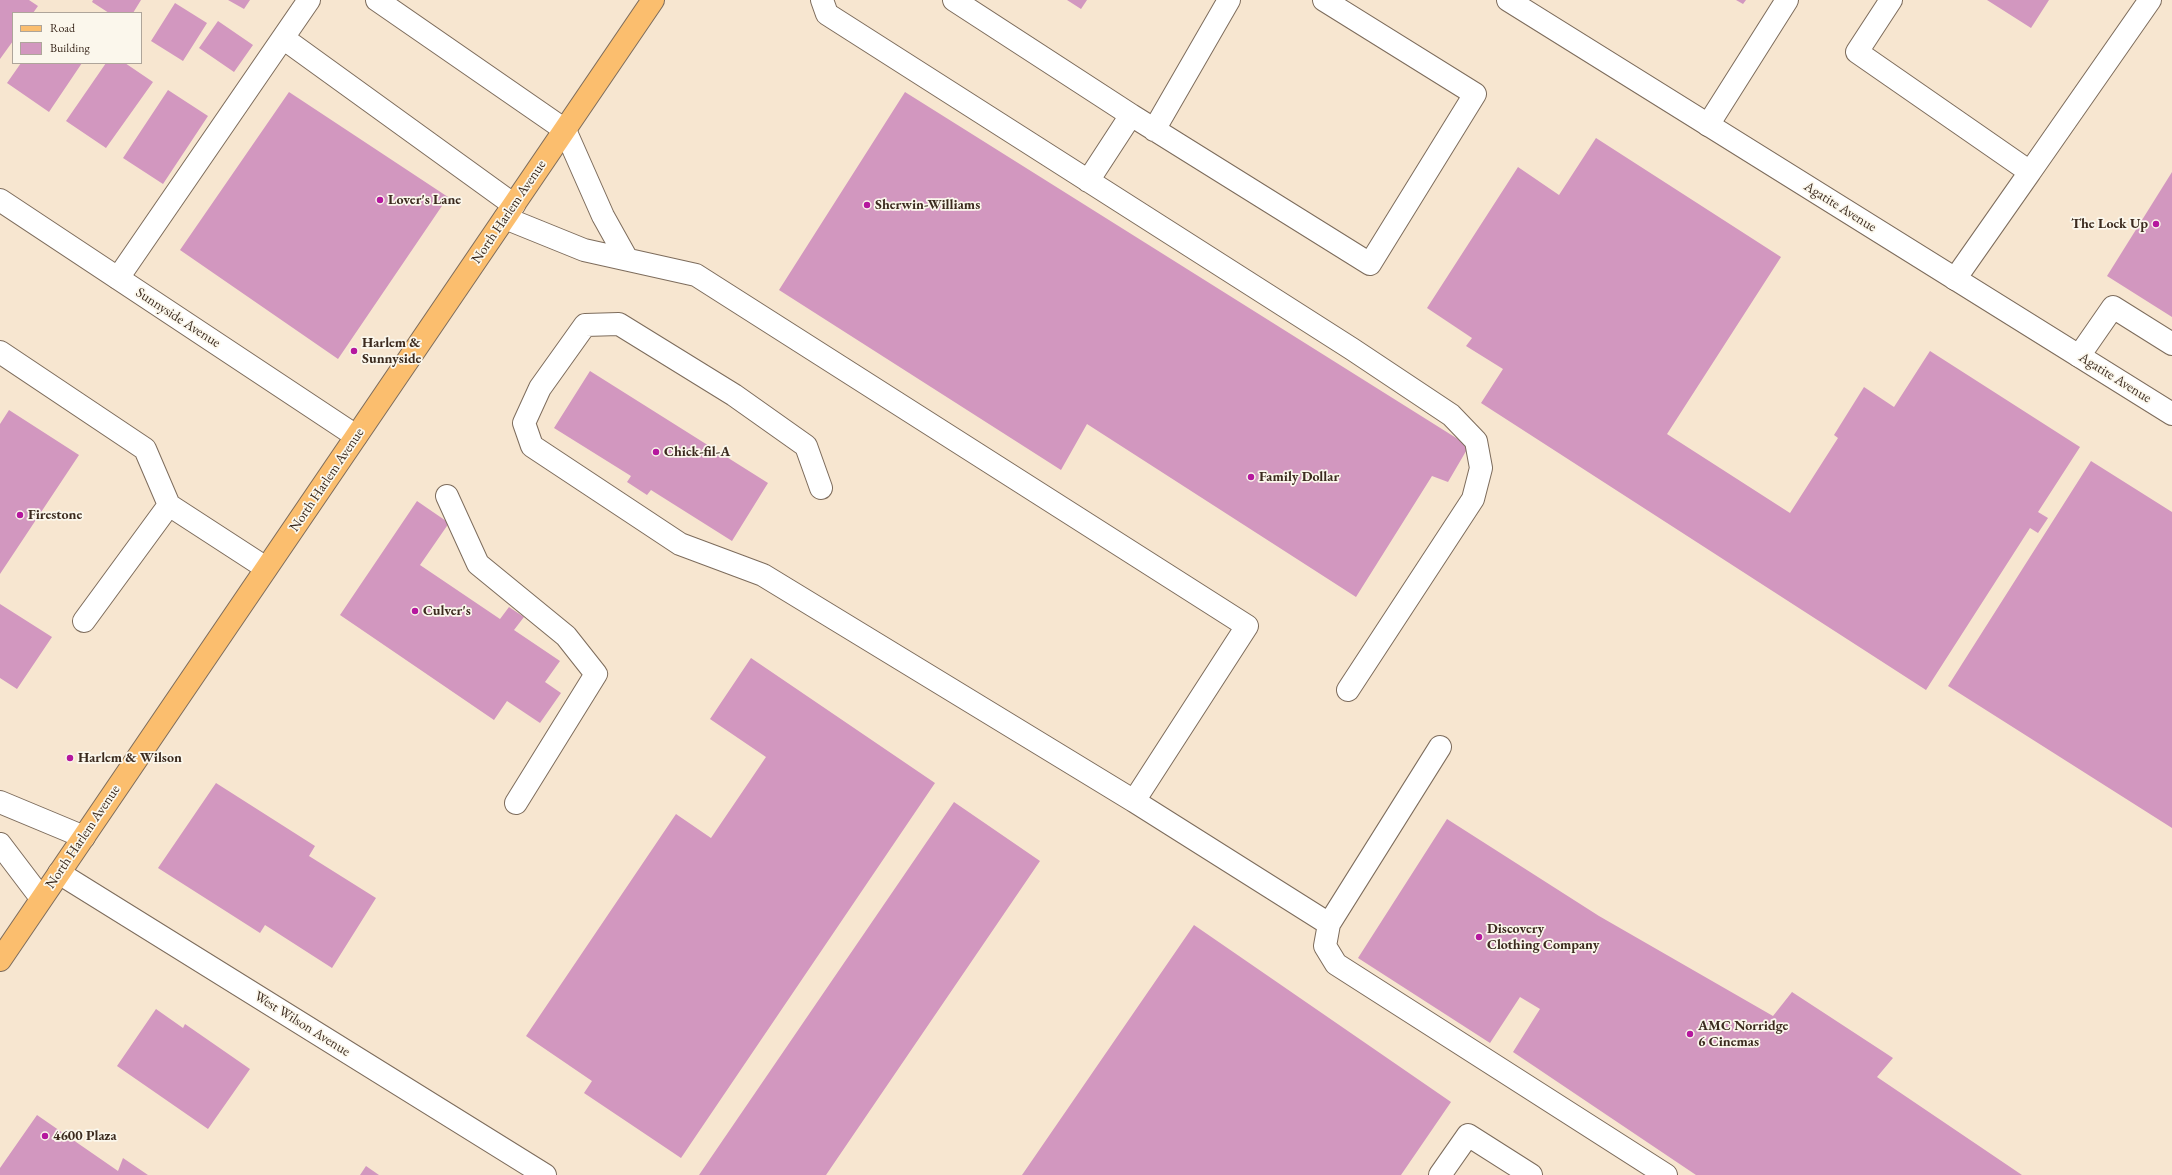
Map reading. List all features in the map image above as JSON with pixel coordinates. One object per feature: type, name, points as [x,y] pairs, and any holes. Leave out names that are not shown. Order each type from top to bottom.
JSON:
[{"type":"main road","name":"North Harlem Avenue","points":[[0,960],[653,0]]},
{"type":"street","points":[[118,278],[309,0]]},
{"type":"street","points":[[377,0],[565,130],[603,216],[627,259]]},
{"type":"street","points":[[822,0],[827,14],[1451,415],[1476,441],[1481,468],[1473,500],[1348,690]]},
{"type":"street","points":[[954,0],[1130,115],[1370,264],[1476,94],[1324,0]]},
{"type":"street","points":[[1154,130],[1229,0]]},
{"type":"street","name":"Agatite Avenue","points":[[1508,0],[2172,414]]},
{"type":"street","points":[[1708,125],[1787,0]]},
{"type":"street","points":[[1891,0],[1857,52],[2030,172]]},
{"type":"street","points":[[1955,279],[2150,0]]},
{"type":"street","points":[[284,38],[509,211],[584,250],[696,275],[1247,626],[1134,802]]},
{"type":"street","points":[[1088,181],[1130,115]]},
{"type":"street","name":"Sunnyside Avenue","points":[[0,200],[356,436]]},
{"type":"street","points":[[2079,356],[2113,307],[2172,344]]},
{"type":"street","points":[[821,488],[806,446],[734,395],[619,324],[585,325],[540,388],[524,423],[532,446],[680,544],[763,575],[1134,802],[1329,924]]},
{"type":"street","points":[[0,352],[145,449],[169,505],[266,568]]},
{"type":"street","points":[[448,496],[478,564],[566,636],[596,674],[516,803]]},
{"type":"street","points":[[84,620],[169,505]]},
{"type":"street","points":[[1440,747],[1329,924],[1325,946],[1336,964],[1666,1175]]},
{"type":"street","points":[[0,802],[84,837]]},
{"type":"street","points":[[0,844],[42,898]]},
{"type":"street","name":"West Wilson Avenue","points":[[59,873],[545,1175]]},
{"type":"street","points":[[1440,1175],[1468,1135],[1532,1175]]},
{"type":"building","points":[[0,0],[29,0],[38,6],[34,12],[12,12],[12,42],[0,59]]},
{"type":"building","points":[[93,0],[141,0],[134,12],[107,12],[92,2]]},
{"type":"building","points":[[228,0],[250,0],[244,9]]},
{"type":"building","points":[[1067,0],[1087,0],[1081,9]]},
{"type":"building","points":[[1736,0],[1746,0],[1743,4]]},
{"type":"building","points":[[1987,0],[2049,0],[2031,28]]},
{"type":"building","points":[[175,3],[207,23],[183,61],[151,41]]},
{"type":"building","points":[[218,21],[253,45],[234,72],[199,48]]},
{"type":"building","points":[[20,64],[81,64],[49,112],[7,83]]},
{"type":"building","points":[[105,64],[126,64],[153,82],[106,148],[66,121]]},
{"type":"building","points":[[168,90],[208,116],[163,184],[123,158]]},
{"type":"building","points":[[289,92],[448,197],[338,359],[180,250]]},
{"type":"building","points":[[905,92],[1469,446],[1448,482],[1432,476],[1356,597],[1087,424],[1061,470],[779,290]]},
{"type":"building","points":[[1596,138],[1781,257],[1667,434],[1790,513],[1838,438],[1834,435],[1864,387],[1894,407],[1930,351],[2080,447],[2038,512],[2048,518],[2038,533],[2030,528],[1926,690],[1481,403],[1503,369],[1466,346],[1472,338],[1427,308],[1518,167],[1559,195]]},
{"type":"building","name":"The Lock Up","points":[[2172,172],[2172,317],[2107,276]]},
{"type":"building","name":"Chick-fil-A","points":[[590,371],[768,483],[732,541],[651,490],[647,495],[627,482],[631,476],[554,428]]},
{"type":"building","name":"Firestone","points":[[9,410],[79,455],[0,574],[0,424]]},
{"type":"building","points":[[2091,461],[2172,512],[2172,828],[1948,686]]},
{"type":"building","name":"Culver's","points":[[417,501],[449,523],[420,565],[500,619],[509,607],[524,617],[514,630],[560,661],[545,682],[561,693],[540,723],[507,701],[494,720],[340,615]]},
{"type":"building","points":[[0,604],[52,637],[17,689],[0,678]]},
{"type":"building","points":[[751,658],[935,783],[681,1158],[584,1093],[592,1081],[526,1036],[676,814],[711,838],[766,757],[710,719]]},
{"type":"building","points":[[216,783],[315,846],[309,856],[376,898],[332,968],[265,925],[260,933],[158,868]]},
{"type":"building","points":[[954,802],[1040,861],[826,1175],[699,1175]]},
{"type":"building","name":"AMC Norridge 6 Cinemas","points":[[1447,819],[1599,916],[1773,1016],[1792,992],[1893,1058],[1877,1077],[2022,1175],[1696,1175],[1513,1052],[1540,1009],[1520,997],[1490,1043],[1358,958]]},
{"type":"building","points":[[1194,925],[1451,1102],[1401,1175],[1022,1175]]},
{"type":"building","points":[[156,1009],[183,1028],[185,1024],[250,1069],[208,1129],[117,1066]]},
{"type":"building","name":"4600 Plaza","points":[[37,1115],[118,1171],[123,1158],[148,1175],[0,1175],[0,1168]]},
{"type":"building","points":[[366,1166],[379,1175],[360,1175]]},
{"type":"place","name":"Lover's Lane","points":[[380,200]]},
{"type":"place","name":"Sherwin-Williams","points":[[867,205]]},
{"type":"place","name":"The Lock Up","points":[[2156,224]]},
{"type":"place","name":"Harlem & Sunnyside","points":[[354,351]]},
{"type":"place","name":"Chick-fil-A","points":[[656,452]]},
{"type":"place","name":"Family Dollar","points":[[1251,477]]},
{"type":"place","name":"Firestone","points":[[20,515]]},
{"type":"place","name":"Culver's","points":[[415,611]]},
{"type":"place","name":"Harlem & Wilson","points":[[70,758]]},
{"type":"place","name":"Discovery Clothing Company","points":[[1479,937]]},
{"type":"place","name":"AMC Norridge 6 Cinemas","points":[[1690,1034]]},
{"type":"place","name":"4600 Plaza","points":[[45,1136]]}]
